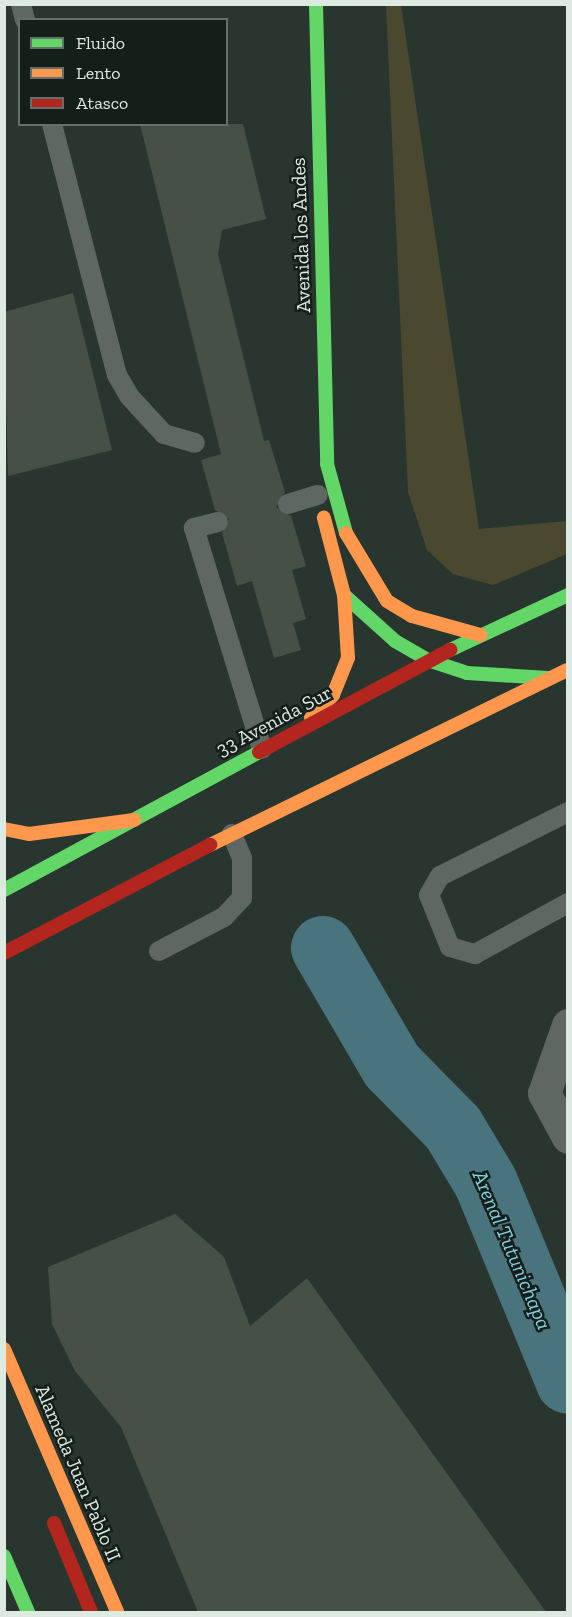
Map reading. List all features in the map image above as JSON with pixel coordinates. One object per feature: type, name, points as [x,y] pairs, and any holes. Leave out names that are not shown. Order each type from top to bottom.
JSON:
[{"type":"street","name":"Avenida los Andes","points":[[316,4],[327,464],[347,538],[387,601],[412,616],[480,635]]},
{"type":"street","name":"Avenida los Andes","points":[[318,495],[327,464]]},
{"type":"street","points":[[299,730],[333,695],[348,658],[344,594],[318,495]]},
{"type":"street","points":[[344,594],[395,641],[428,660],[467,673],[552,678]]},
{"type":"street","name":"33 Avenida Sur","points":[[4,890],[428,660],[567,595]]},
{"type":"street","points":[[4,953],[232,834],[567,670]]},
{"type":"street","points":[[4,829],[29,834],[134,820]]},
{"type":"street","points":[[567,1025],[544,1093],[567,1137]]},
{"type":"street","name":"Alameda Juan Pablo II","points":[[4,1349],[117,1612]]},
{"type":"street","points":[[45,1503],[91,1612]]},
{"type":"street","points":[[4,1556],[28,1612]]},
{"type":"lane","points":[[53,126],[117,375],[129,396],[164,434],[195,442]]},
{"type":"lane","points":[[288,504],[318,495]]},
{"type":"lane","points":[[218,522],[194,528],[262,749]]},
{"type":"lane","points":[[567,812],[440,876],[429,895],[450,947],[476,954],[567,903]]},
{"type":"lane","points":[[159,951],[224,917],[242,898],[242,858],[232,834]]},
{"type":"shaded area","points":[[386,5],[401,5],[479,529],[567,521],[567,554],[493,585],[453,574],[427,550],[408,492]]},
{"type":"building","points":[[243,124],[266,219],[222,230],[218,254],[264,441],[269,440],[285,492],[276,507],[291,516],[306,566],[292,570],[306,619],[293,623],[301,650],[274,658],[252,581],[237,586],[222,533],[229,519],[215,510],[201,460],[221,454],[140,126]]},
{"type":"building","points":[[73,293],[112,450],[8,476],[4,312]]},
{"type":"building","points":[[175,1214],[224,1257],[250,1326],[307,1278],[546,1612],[198,1612],[121,1427],[75,1371],[52,1324],[48,1267]]},
{"type":"waterway","name":"Arenal Tutunichapa","points":[[323,948],[392,1066],[453,1128],[486,1183],[568,1382]]},
{"type":"traffic: fast","points":[[316,4],[327,464],[346,533]]},
{"type":"traffic: fast","points":[[344,595],[395,641],[428,660],[467,673],[548,678]]},
{"type":"traffic: fast","points":[[450,650],[568,595]]},
{"type":"traffic: fast","points":[[4,890],[259,752]]},
{"type":"traffic: fast","points":[[4,1556],[28,1612]]},
{"type":"traffic: slow","points":[[311,718],[333,695],[348,658],[344,595],[324,518]]},
{"type":"traffic: slow","points":[[346,533],[387,601],[412,616],[480,635]]},
{"type":"traffic: slow","points":[[210,845],[568,670]]},
{"type":"traffic: slow","points":[[4,829],[29,834],[134,820]]},
{"type":"traffic: slow","points":[[4,1349],[117,1612]]},
{"type":"traffic: jam","points":[[259,752],[450,650]]},
{"type":"traffic: jam","points":[[4,953],[210,845]]},
{"type":"traffic: jam","points":[[54,1523],[91,1612]]}]
